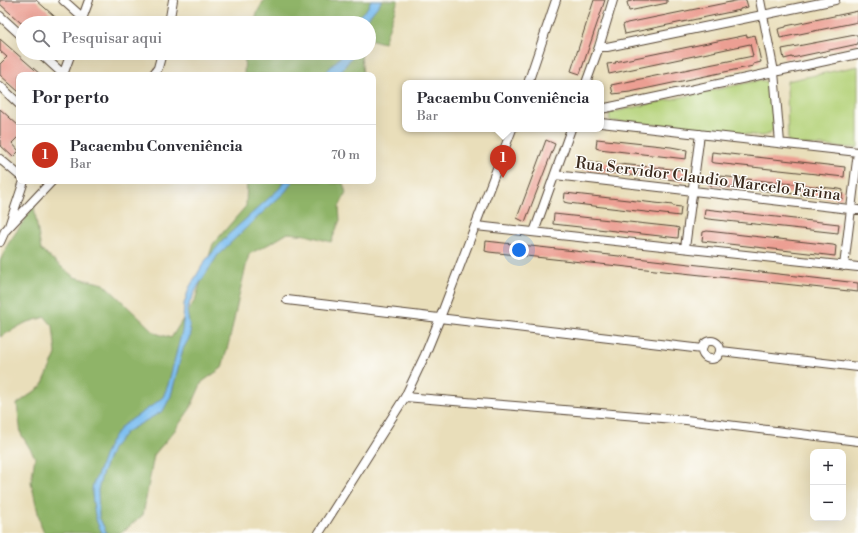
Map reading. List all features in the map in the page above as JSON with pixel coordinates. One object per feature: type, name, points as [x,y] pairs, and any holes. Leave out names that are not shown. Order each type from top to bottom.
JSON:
[{"type":"street","points":[[63,0],[78,16]]},
{"type":"street","points":[[83,16],[89,0]]},
{"type":"street","points":[[170,16],[173,0]]},
{"type":"street","points":[[529,80],[556,0]]},
{"type":"street","points":[[587,80],[613,0]]},
{"type":"street","points":[[760,0],[774,72],[780,143]]},
{"type":"street","points":[[599,47],[607,47],[835,0]]},
{"type":"street","points":[[0,16],[16,31]]},
{"type":"street","points":[[604,108],[858,54]]},
{"type":"street","points":[[47,60],[60,72]]},
{"type":"street","points":[[64,72],[68,60]]},
{"type":"street","points":[[155,72],[160,60]]},
{"type":"street","points":[[0,86],[16,101]]},
{"type":"street","points":[[604,123],[858,152],[854,210],[844,266]]},
{"type":"street","points":[[319,533],[405,397],[425,355],[440,318],[511,132]]},
{"type":"street","points":[[534,232],[570,132]]},
{"type":"street","points":[[685,248],[700,134]]},
{"type":"street","points":[[0,159],[16,172]]},
{"type":"street","name":"Rua Servidor Claudio Marcelo Farina","points":[[555,175],[854,210]]},
{"type":"street","points":[[8,228],[23,184]]},
{"type":"street","points":[[0,242],[5,231],[49,184]]},
{"type":"street","points":[[476,226],[858,267]]},
{"type":"street","points":[[287,300],[702,350]]},
{"type":"street","points":[[712,341],[717,343],[721,351],[716,359],[710,360],[705,358],[702,350],[706,342],[712,341]]},
{"type":"street","points":[[721,351],[858,367]]},
{"type":"street","points":[[405,397],[686,420],[858,441]]},
{"type":"green space","points":[[264,0],[398,0],[384,43],[376,41],[376,16],[256,16]]},
{"type":"green space","points":[[245,60],[361,60],[363,72],[244,72]]},
{"type":"green space","points":[[858,66],[858,148],[788,144],[787,81]]},
{"type":"green space","points":[[760,80],[766,82],[770,89],[774,127],[770,133],[764,136],[687,127],[610,121],[609,113]]},
{"type":"green space","points":[[247,184],[343,184],[346,193],[339,207],[340,220],[331,242],[306,235],[288,233],[249,254],[222,368],[202,382],[190,409],[154,455],[143,515],[121,533],[44,533],[31,482],[35,457],[21,434],[17,404],[42,386],[56,354],[53,326],[45,317],[25,323],[0,337],[0,261],[8,244],[34,206],[41,250],[74,277],[104,284],[155,333],[171,338],[195,300],[213,244],[246,206]]},
{"type":"water","points":[[371,0],[381,0],[370,16],[359,16],[368,7]]},
{"type":"water","points":[[337,60],[350,60],[340,72],[326,72]]},
{"type":"water","points":[[282,184],[291,184],[286,191],[218,255],[198,286],[187,311],[191,335],[183,349],[171,396],[163,411],[126,432],[112,449],[98,490],[99,517],[107,533],[102,533],[96,521],[92,491],[93,483],[106,450],[117,432],[122,426],[163,397],[168,385],[182,331],[184,304],[189,288],[205,261],[228,235],[280,188]]},
{"type":"building","points":[[0,0],[36,0],[54,16],[16,16],[16,18],[0,4]]},
{"type":"building","points":[[594,0],[605,0],[580,74],[571,71]]},
{"type":"building","points":[[635,0],[667,0],[667,3],[629,11],[627,2]]},
{"type":"building","points":[[746,0],[748,7],[740,10],[625,34],[623,25],[627,23]]},
{"type":"building","points":[[858,11],[858,22],[780,38],[778,29],[786,26]]},
{"type":"building","points":[[747,35],[747,37],[755,35],[761,62],[753,64],[753,66],[630,92],[613,94],[611,85],[753,56],[750,44],[609,74],[607,64]]},
{"type":"building","points":[[858,35],[858,44],[784,59],[782,49]]},
{"type":"building","points":[[0,39],[16,53],[16,60],[24,60],[38,72],[16,72],[16,89],[0,75],[0,64],[7,57],[0,51]]},
{"type":"building","points":[[0,109],[16,123],[16,139],[12,143],[16,148],[16,154],[13,157],[0,145]]},
{"type":"building","points":[[597,139],[687,150],[686,159],[599,149],[596,148]]},
{"type":"building","points":[[546,140],[555,144],[525,222],[517,218]]},
{"type":"building","points":[[712,152],[845,167],[844,177],[715,163],[711,162]]},
{"type":"building","points":[[577,160],[682,170],[685,171],[684,181],[576,169]]},
{"type":"building","points":[[710,175],[839,189],[843,190],[842,199],[709,185]]},
{"type":"building","points":[[565,193],[673,205],[681,207],[680,216],[568,203],[564,202]]},
{"type":"building","points":[[705,209],[839,224],[838,233],[708,219],[704,218]]},
{"type":"building","points":[[554,214],[675,227],[679,228],[678,238],[553,224]]},
{"type":"building","points":[[707,231],[833,245],[836,246],[835,256],[702,241],[703,232]]},
{"type":"building","points":[[486,241],[858,283],[858,292],[489,252],[485,251]]},
{"type":"place","name":"Pacaembu Conveniência","points":[[503,178]]}]
